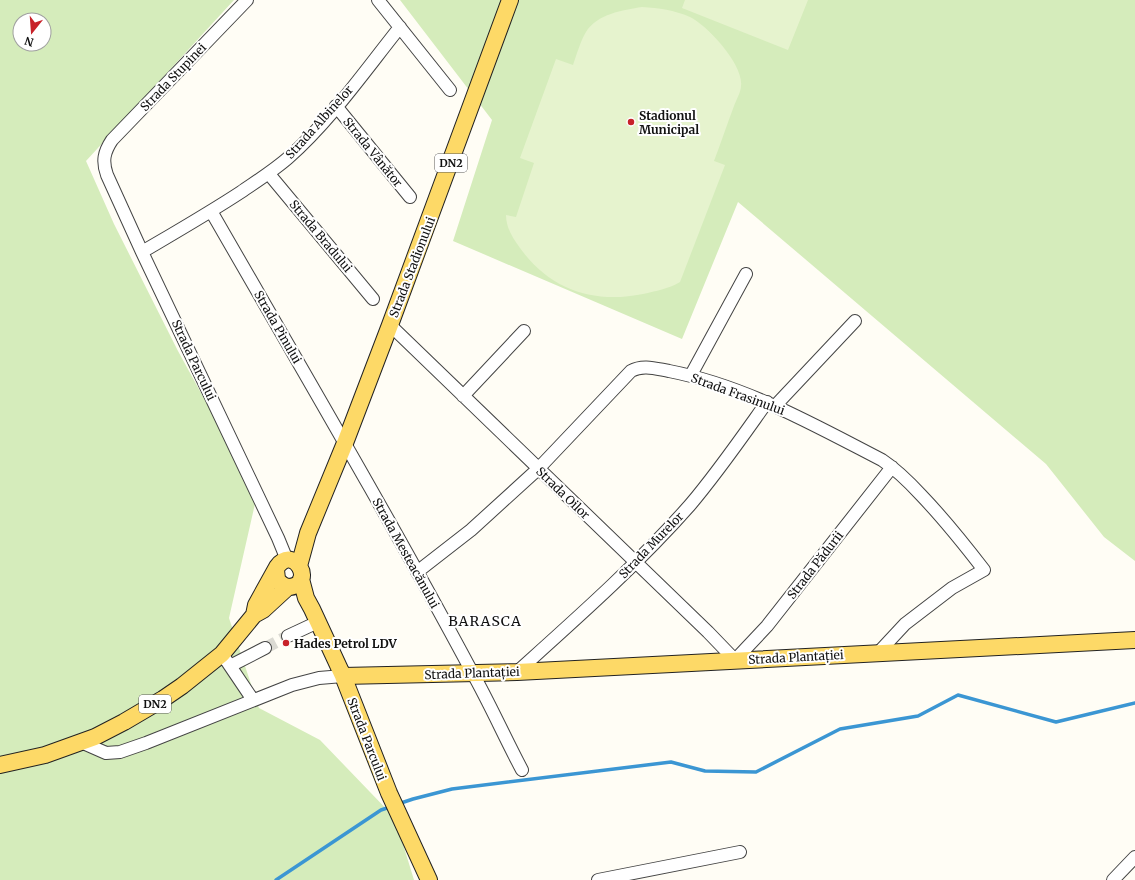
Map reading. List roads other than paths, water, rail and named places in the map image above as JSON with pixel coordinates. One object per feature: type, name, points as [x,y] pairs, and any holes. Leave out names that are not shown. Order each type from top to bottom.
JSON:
[{"type":"main road","name":"Strada Stadionului","points":[[290,573],[345,444],[510,0]]},
{"type":"main road","name":"Strada Parcului","points":[[290,573],[306,598],[343,676],[388,793],[428,880]]},
{"type":"main road","name":"DN2","points":[[0,765],[45,755],[116,727],[226,660],[254,615],[263,610],[290,573]]},
{"type":"main road","name":"Strada Plantației","points":[[343,676],[517,672],[1135,640]]},
{"type":"street","name":"Strada Stupinei","points":[[104,158],[105,152],[112,140],[247,0]]},
{"type":"street","points":[[378,0],[450,90]]},
{"type":"street","name":"Strada Albinelor","points":[[142,252],[269,174],[288,158],[336,106],[400,27]]},
{"type":"street","name":"Strada Vânător","points":[[336,106],[410,197]]},
{"type":"street","name":"Strada Parcului","points":[[104,158],[107,175],[278,538],[290,573]]},
{"type":"street","name":"Strada Bradului","points":[[269,174],[373,299]]},
{"type":"street","name":"Strada Pinului","points":[[211,211],[345,444]]},
{"type":"street","points":[[691,375],[746,274]]},
{"type":"street","name":"Strada Murelor","points":[[517,672],[579,617],[636,563],[705,487],[771,404],[855,321]]},
{"type":"street","name":"Strada Oilor","points":[[390,325],[708,632],[735,660]]},
{"type":"street","points":[[463,396],[524,331]]},
{"type":"street","name":"Strada Frasinului","points":[[417,572],[471,530],[538,469],[625,377],[635,369],[639,367],[650,368],[691,375],[771,404],[882,460],[892,467],[945,520],[984,570],[952,588],[905,624],[878,653]]},
{"type":"street","name":"Strada Mesteacănului","points":[[345,444],[473,674],[522,770]]},
{"type":"street","name":"Strada Pădurii","points":[[735,660],[768,626],[892,467]]},
{"type":"street","points":[[288,636],[318,622]]},
{"type":"street","points":[[253,700],[226,660],[265,648]]},
{"type":"street","name":"Strada Plantației","points":[[81,742],[106,753],[120,752],[292,685],[319,678],[343,676]]},
{"type":"street","points":[[598,880],[740,852]]},
{"type":"street","points":[[1112,880],[1135,857]]},
{"type":"waterway","points":[[398,804],[452,789],[671,762],[705,771],[756,772],[840,729],[918,716],[958,695],[1056,722],[1135,703]]},
{"type":"waterway","points":[[276,880],[381,810],[390,807]]},
{"type":"tunnel","points":[[265,648],[288,636]]},
{"type":"place","name":"Stadionul Municipal","points":[[631,122]]},
{"type":"place","name":"Hades Petrol LDV","points":[[286,643]]},
{"type":"district","name":"BARASCA","points":[[485,621]]}]
